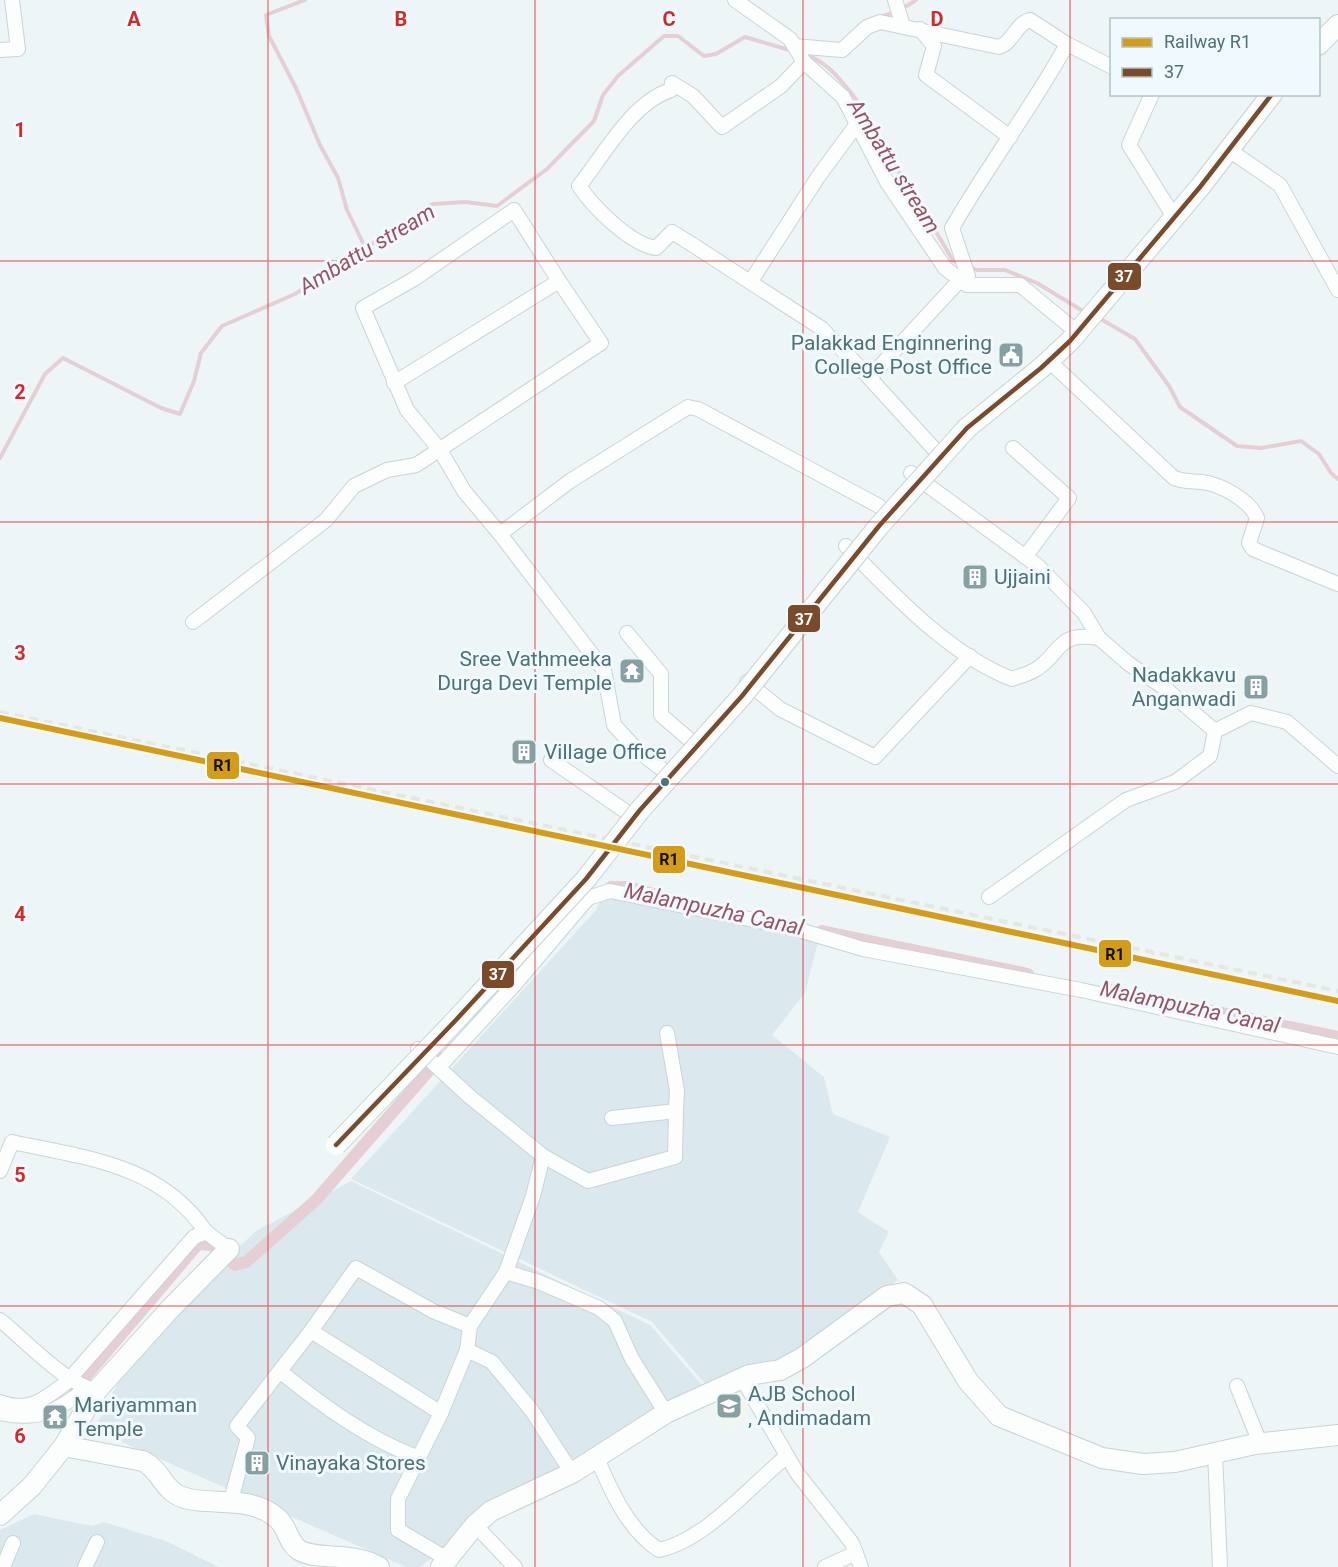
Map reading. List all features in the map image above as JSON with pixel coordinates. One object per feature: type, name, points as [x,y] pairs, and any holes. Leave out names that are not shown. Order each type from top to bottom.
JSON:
[{"type":"main road","points":[[1320,43],[1338,25]]},
{"type":"main road","points":[[336,1145],[586,879],[640,810],[742,696],[879,526],[967,428],[1049,361],[1086,321],[1229,150],[1270,96]]},
{"type":"main road","points":[[0,1515],[33,1486],[64,1446],[92,1389],[223,1254]]},
{"type":"main road","points":[[445,1563],[475,1525],[491,1511],[572,1473],[666,1413],[742,1378],[780,1370],[802,1358],[886,1296],[904,1293],[922,1305],[968,1381],[999,1416],[1102,1458],[1143,1464],[1175,1462],[1260,1443],[1338,1435]]},
{"type":"main road","points":[[64,1446],[152,1465],[172,1493],[185,1498],[231,1500],[276,1517],[286,1527],[290,1542],[299,1550],[309,1554],[366,1559],[379,1567]]},
{"type":"street","points":[[0,50],[18,49],[12,0]]},
{"type":"street","points":[[735,0],[790,39],[803,62],[843,97],[887,182],[945,268],[965,280],[1020,285],[1086,321]]},
{"type":"street","points":[[794,47],[842,50],[867,27],[899,13],[920,29],[934,46],[926,75],[1010,137]]},
{"type":"street","points":[[920,29],[999,47],[1005,45],[1023,22],[1030,20],[1067,44],[1110,66]]},
{"type":"street","points":[[865,373],[873,374],[965,280],[963,257],[952,228],[1040,94],[1067,44]]},
{"type":"street","points":[[803,62],[781,86],[722,127],[693,96],[672,83],[671,90],[648,102],[612,140],[579,186],[594,207],[645,246],[656,248],[672,232],[821,328],[936,451]]},
{"type":"street","points":[[1151,96],[1130,144],[1174,217]]},
{"type":"street","points":[[751,281],[818,177],[857,124]]},
{"type":"street","points":[[1229,150],[1280,185],[1338,290]]},
{"type":"street","points":[[193,622],[326,520],[354,486],[387,470],[416,465],[440,450],[601,343],[514,210],[414,279],[363,308],[407,410],[440,450],[464,491],[500,534],[604,670],[614,726],[638,751],[663,770]]},
{"type":"street","points":[[394,383],[559,281]]},
{"type":"street","points":[[1049,361],[1174,478],[1186,483],[1211,484],[1233,494],[1250,507],[1257,518],[1249,543],[1253,549],[1338,584]]},
{"type":"street","points":[[500,534],[570,481],[688,407],[698,409],[879,506]]},
{"type":"street","points":[[1013,448],[1069,498],[1025,557]]},
{"type":"street","points":[[911,473],[1025,557],[1084,613],[1099,638],[1129,664],[1166,689],[1215,731]]},
{"type":"street","points":[[846,546],[892,593],[970,656],[991,671],[1012,679],[1036,669],[1058,646],[1080,635],[1099,638]]},
{"type":"street","points":[[627,633],[661,674],[661,715],[691,741]]},
{"type":"street","points":[[747,682],[780,709],[875,757],[970,656]]},
{"type":"street","points":[[1215,731],[1251,712],[1287,722],[1338,766]]},
{"type":"street","points":[[989,897],[1126,800],[1176,782],[1210,756],[1215,731]]},
{"type":"street","points":[[551,760],[625,811]]},
{"type":"street","points":[[436,1065],[515,984],[572,915],[594,895],[610,891],[789,927],[863,949],[1081,990],[1338,1047]]},
{"type":"street","points":[[550,902],[572,915]]},
{"type":"street","points":[[418,1049],[469,1096],[543,1156],[588,1181],[675,1158],[677,1091],[667,1033]]},
{"type":"street","points":[[612,1118],[676,1111]]},
{"type":"street","points":[[0,1171],[12,1142],[59,1151],[149,1178],[195,1216],[223,1254]]},
{"type":"street","points":[[445,1563],[398,1530],[398,1499],[441,1413],[467,1350],[470,1326],[506,1272],[533,1196],[543,1156]]},
{"type":"street","points":[[0,1402],[15,1408],[29,1406],[40,1402],[71,1378],[194,1238],[206,1232]]},
{"type":"street","points":[[231,1500],[248,1438],[237,1426],[281,1372],[356,1268],[433,1311],[470,1326]]},
{"type":"street","points":[[506,1272],[539,1282],[589,1304],[615,1321],[632,1359],[666,1413]]},
{"type":"street","points":[[0,1320],[71,1378],[92,1389]]},
{"type":"street","points":[[311,1331],[441,1413]]},
{"type":"street","points":[[467,1350],[492,1362],[532,1412],[572,1473]]},
{"type":"street","points":[[281,1372],[330,1410],[398,1450],[419,1458]]},
{"type":"street","points":[[742,1378],[797,1473],[852,1543],[861,1567]]},
{"type":"street","points":[[1237,1386],[1260,1443]]},
{"type":"street","points":[[0,1413],[19,1417],[50,1413],[92,1389]]},
{"type":"street","points":[[1215,1453],[1220,1567]]},
{"type":"street","points":[[597,1458],[622,1509],[647,1542],[659,1550],[706,1528],[787,1456]]},
{"type":"street","points":[[475,1525],[515,1567]]},
{"type":"street","points":[[86,1567],[96,1542]]},
{"type":"street","points":[[3,1567],[13,1543]]},
{"type":"street","points":[[825,1567],[856,1553]]},
{"type":"shaded area","points":[[603,894],[680,909],[818,942],[805,993],[772,1035],[824,1077],[833,1114],[890,1137],[858,1212],[889,1232],[879,1252],[898,1280],[785,1359],[706,1385],[652,1322],[351,1179],[596,910]]},
{"type":"shaded area","points":[[351,1181],[650,1325],[703,1386],[419,1567],[406,1567],[94,1430],[132,1355],[185,1297],[256,1231]]},
{"type":"shaded area","name":"AJB School , Andimadam","points":[[737,1383],[751,1410],[734,1427],[726,1427],[704,1401]]},
{"type":"shaded area","points":[[34,1514],[92,1526],[104,1522],[166,1541],[219,1567],[0,1567],[0,1530]]},
{"type":"waterway","points":[[305,0],[266,15],[269,36],[338,178],[347,210],[365,247]]},
{"type":"waterway","name":"Ambattu stream","points":[[902,9],[916,0]]},
{"type":"waterway","name":"Ambattu stream","points":[[880,17],[895,12]]},
{"type":"waterway","name":"Ambattu stream","points":[[0,458],[45,374],[63,358],[161,408],[180,414],[194,381],[201,353],[222,326],[295,294],[433,204],[466,202],[497,206],[547,169],[594,121],[603,95],[618,76],[664,36],[678,36],[704,56],[716,54],[745,37],[793,51]]},
{"type":"waterway","name":"Ambattu stream","points":[[803,54],[818,60],[852,94],[953,261],[961,264]]},
{"type":"waterway","points":[[968,266],[977,270],[1005,270],[1037,283],[1086,313]]},
{"type":"waterway","points":[[1099,318],[1135,339],[1169,386],[1180,407],[1237,446],[1261,448],[1301,441],[1319,454],[1331,473],[1338,479]]},
{"type":"waterway","name":"Malampuzha Canal","points":[[611,887],[628,887],[653,894]]},
{"type":"waterway","name":"Malampuzha Canal","points":[[822,931],[1028,974]]},
{"type":"waterway","name":"Malampuzha Canal","points":[[1107,989],[1338,1037]]},
{"type":"waterway","name":"Malampuzha Canal","points":[[75,1389],[198,1244],[212,1245],[235,1265],[246,1262],[316,1200],[440,1058]]},
{"type":"railway","points":[[0,712],[1338,991]]},
{"type":"rail line","name":"R1","points":[[0,718],[1338,1001]]},
{"type":"transit line","name":"37","points":[[336,1145],[586,879],[640,810],[742,696],[879,526],[967,428],[1041,368],[1070,341],[1200,187],[1270,96]]},
{"type":"place","name":"Palakkad Enginnering College Post Office","points":[[1011,355]]},
{"type":"place","name":"Ujjaini","points":[[975,577]]},
{"type":"place","name":"Sree Vathmeeka Durga Devi Temple","points":[[632,671]]},
{"type":"place","name":"Nadakkavu Anganwadi","points":[[1256,687]]},
{"type":"place","name":"Village Office","points":[[524,752]]},
{"type":"place","name":"AJB School , Andimadam","points":[[729,1406]]},
{"type":"place","name":"Mariyamman Temple","points":[[55,1417]]},
{"type":"place","name":"Vinayaka Stores","points":[[257,1463]]}]
